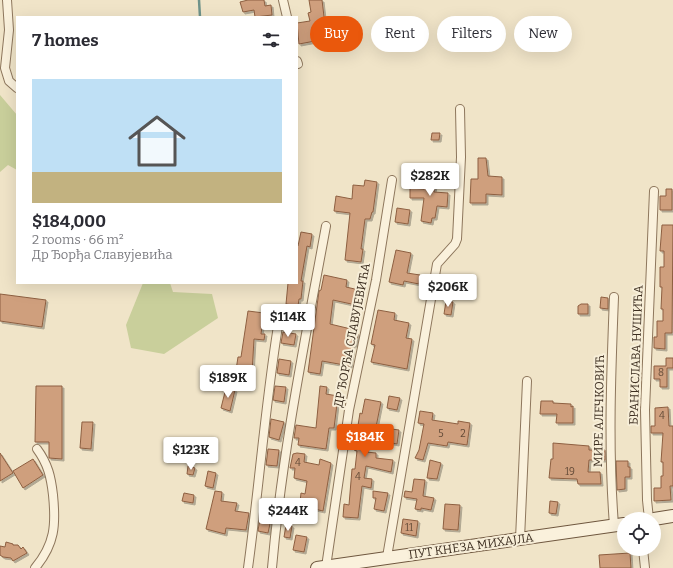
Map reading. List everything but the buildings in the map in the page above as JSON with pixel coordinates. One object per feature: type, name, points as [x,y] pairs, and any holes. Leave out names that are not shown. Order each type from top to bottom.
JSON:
[{"type":"main road","points":[[661,518],[673,516]]},
{"type":"main road","name":"ПУТ КНЕЗА МИХАЈЛА","points":[[321,567],[617,524]]},
{"type":"street","points":[[7,0],[9,30],[5,68],[9,81],[16,87]]},
{"type":"street","points":[[283,0],[287,16]]},
{"type":"street","points":[[387,557],[437,264],[455,244],[457,239],[461,157],[460,109]]},
{"type":"street","name":"ДР ЂОРЂА СЛАВУЈЕВИЋА","points":[[321,567],[376,280],[392,180]]},
{"type":"street","name":"БРАНИСЛАВА НУШИЋА","points":[[648,512],[645,410],[654,191]]},
{"type":"street","points":[[272,568],[275,533],[292,408],[326,226]]},
{"type":"street","name":"МИРЕ АЛЕЧКОВИЋ","points":[[614,297],[610,477],[617,514]]},
{"type":"street","points":[[248,568],[258,494],[269,384],[278,326]]},
{"type":"street","points":[[520,539],[527,381]]},
{"type":"street","points":[[35,568],[48,547],[54,531],[56,517],[51,475],[45,460],[37,449]]},
{"type":"street","points":[[644,556],[645,568]]},
{"type":"green space","points":[[0,95],[16,114],[16,169],[8,165],[0,172]]},
{"type":"green space","points":[[143,284],[170,284],[173,292],[212,294],[218,318],[164,354],[131,348],[126,325]]},
{"type":"waterway","points":[[199,0],[200,16]]}]
